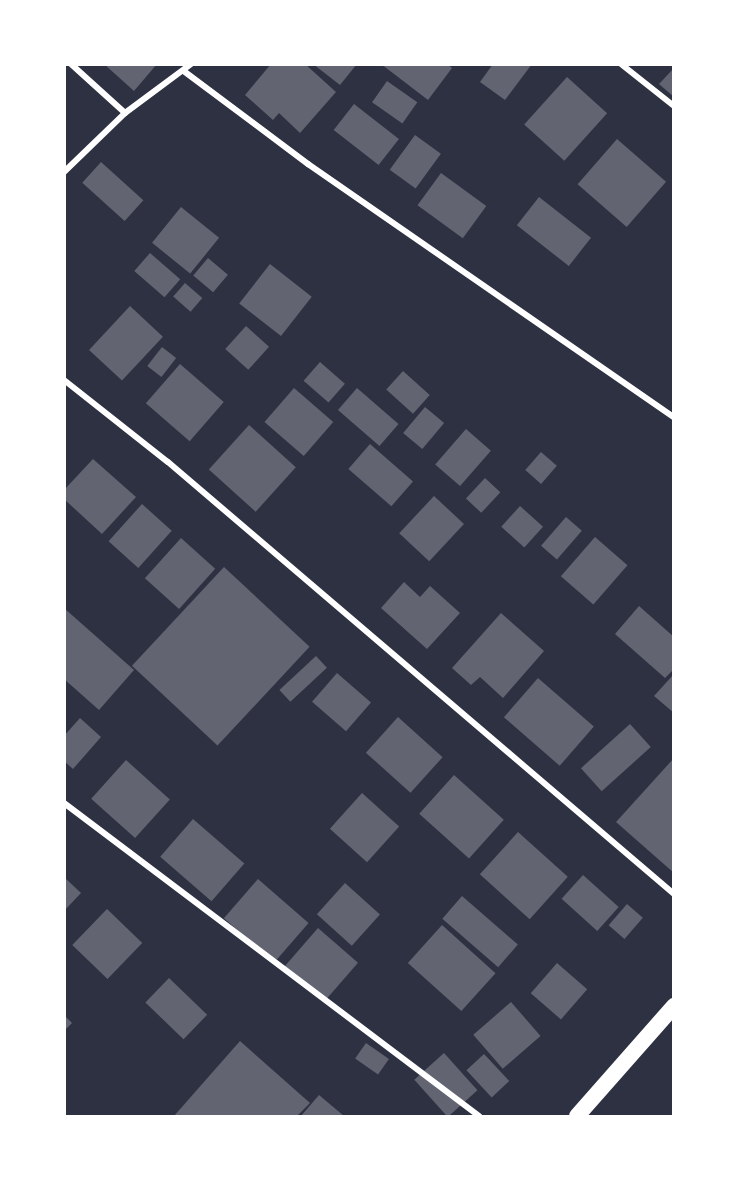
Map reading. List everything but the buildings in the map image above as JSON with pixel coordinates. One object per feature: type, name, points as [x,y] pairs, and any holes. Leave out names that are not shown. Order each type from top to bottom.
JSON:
[{"type":"highway","points":[[577,1116],[674,1006]]},
{"type":"street","points":[[70,64],[125,113]]},
{"type":"street","points":[[64,172],[125,113],[185,72],[191,64]]},
{"type":"street","points":[[621,64],[674,106]]},
{"type":"street","points":[[185,72],[308,164],[674,417]]},
{"type":"street","points":[[64,380],[168,462],[674,894]]},
{"type":"street","points":[[64,803],[479,1116]]}]
